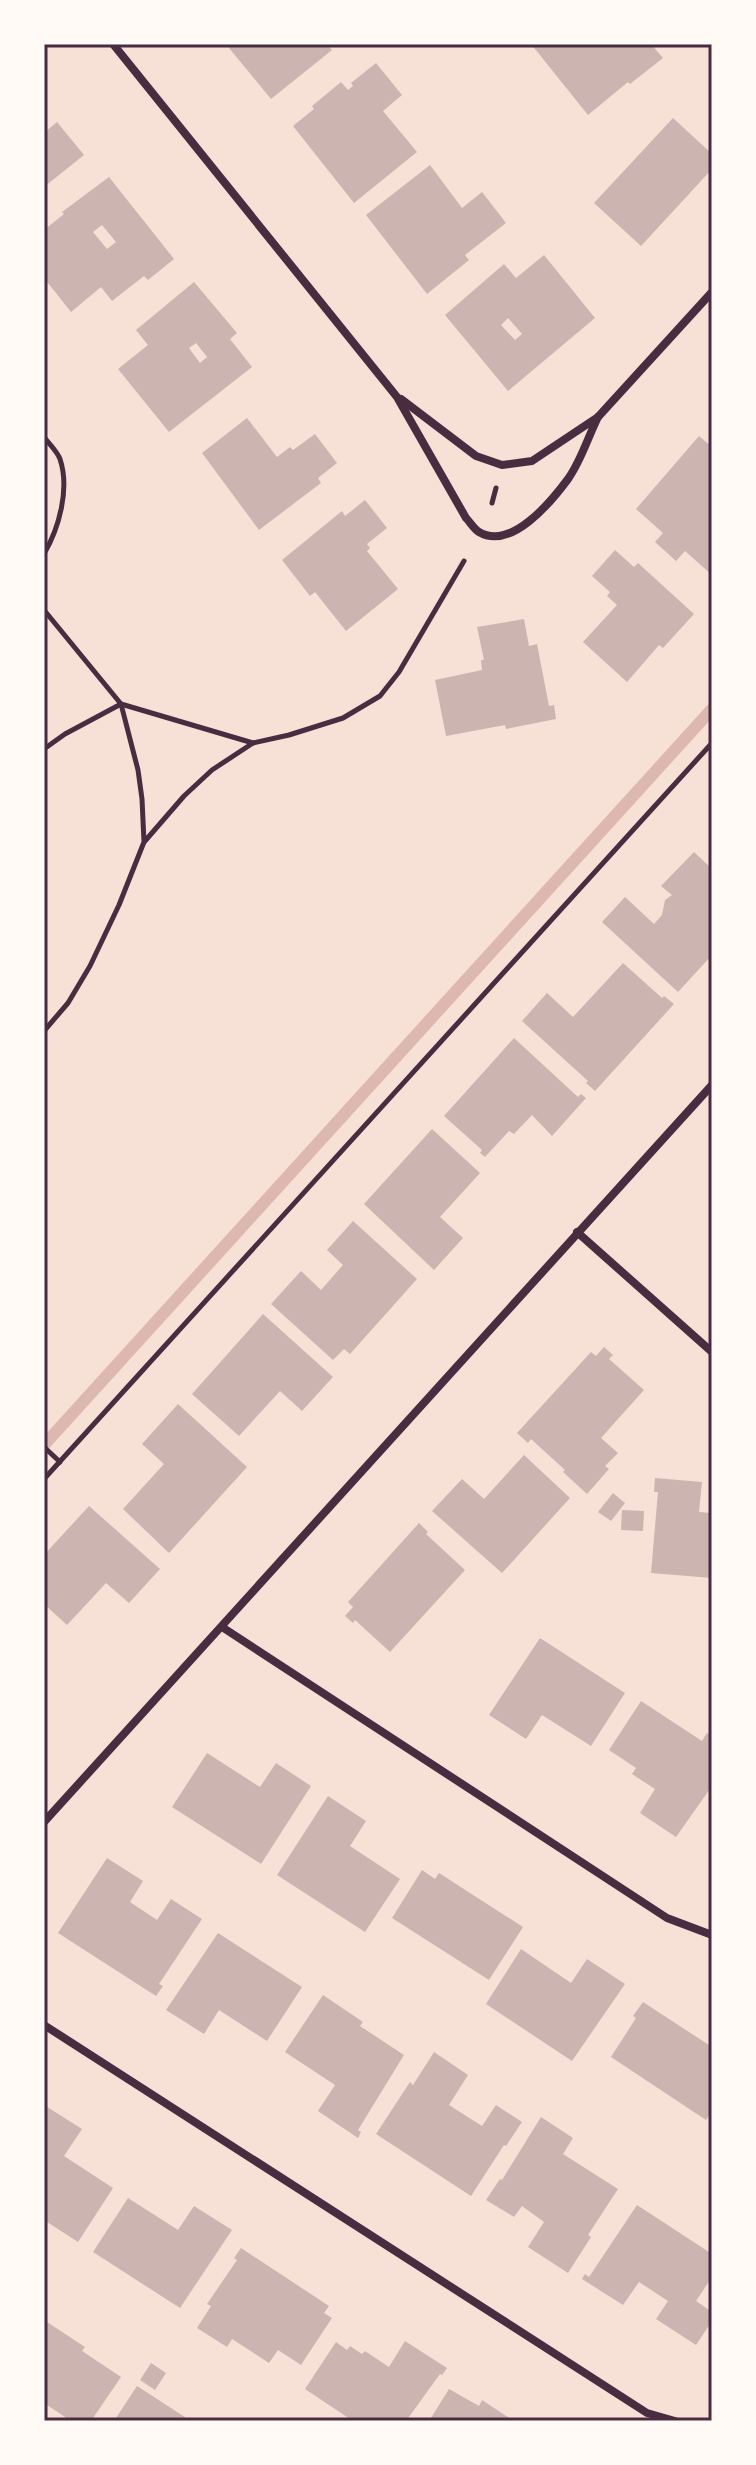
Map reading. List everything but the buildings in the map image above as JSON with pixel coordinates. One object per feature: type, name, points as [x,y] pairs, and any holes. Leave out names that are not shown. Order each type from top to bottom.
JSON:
[{"type":"street","points":[[113,44],[397,397],[466,518],[478,532],[507,536],[519,530],[569,477],[598,417]]},
{"type":"street","points":[[397,397],[476,456],[502,465],[532,461],[598,417],[712,292]]},
{"type":"street","points":[[44,1822],[712,1085]]},
{"type":"street","points":[[577,1232],[712,1352]]},
{"type":"street","points":[[222,1627],[667,1918],[712,1935]]},
{"type":"street","points":[[44,2025],[647,2413],[675,2421]]},
{"type":"path","points":[[44,437],[59,457],[63,486],[60,517],[44,554]]},
{"type":"path","points":[[44,1031],[68,1003],[90,966],[144,842],[184,796],[212,770],[253,743],[343,718],[380,696],[399,672],[464,561]]},
{"type":"path","points":[[44,610],[121,704],[138,770],[144,842]]},
{"type":"path","points":[[44,749],[121,704],[253,743]]},
{"type":"path","points":[[44,1479],[712,743]]},
{"type":"path","points":[[44,1447],[60,1462]]},
{"type":"waterway","points":[[44,1445],[712,709]]}]
